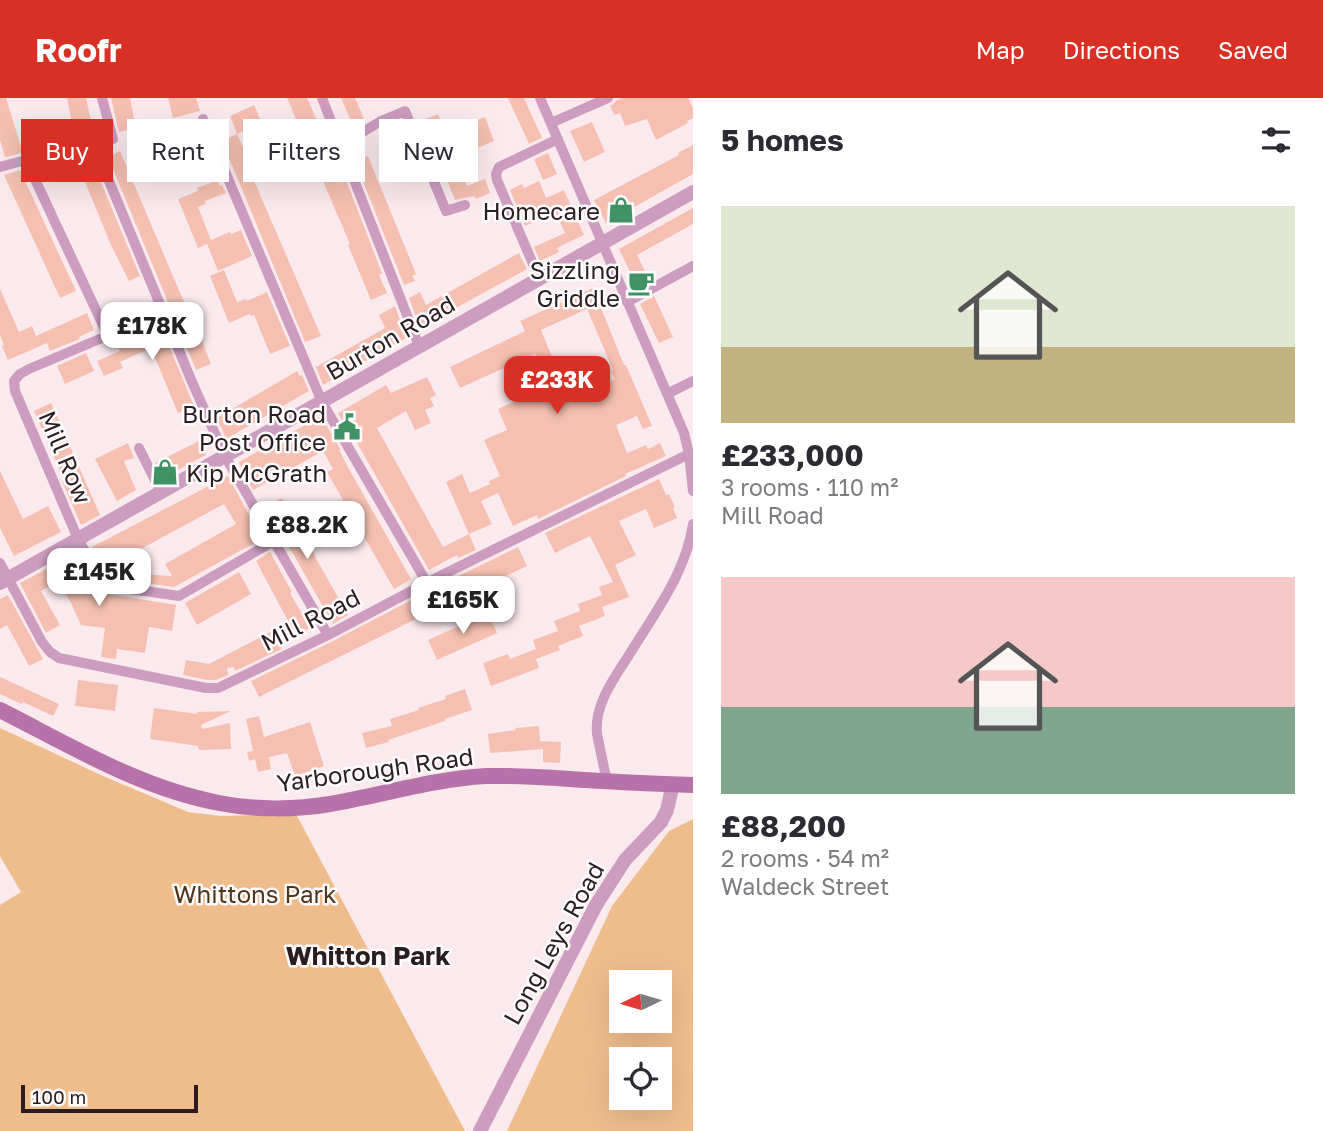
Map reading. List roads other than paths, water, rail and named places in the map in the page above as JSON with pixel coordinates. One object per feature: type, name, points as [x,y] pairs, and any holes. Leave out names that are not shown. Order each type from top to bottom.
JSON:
[{"type":"main road","name":"Yarborough Road","points":[[0,710],[128,775],[169,791],[220,803],[304,807],[439,781],[486,776],[693,785]]},
{"type":"street","points":[[102,98],[108,119]]},
{"type":"street","points":[[322,98],[330,119]]},
{"type":"street","points":[[540,98],[684,433],[693,491]]},
{"type":"street","points":[[551,123],[608,98]]},
{"type":"street","points":[[365,131],[405,111],[446,211],[465,205]]},
{"type":"street","points":[[540,278],[496,174],[499,167],[558,139]]},
{"type":"street","points":[[0,167],[26,160],[108,336],[163,312]]},
{"type":"street","points":[[229,181],[322,402],[427,583]]},
{"type":"street","points":[[109,182],[225,456],[328,635]]},
{"type":"street","points":[[355,182],[419,346]]},
{"type":"street","name":"Burton Road","points":[[4,581],[693,192]]},
{"type":"street","points":[[627,302],[693,266]]},
{"type":"street","name":"Mill Row","points":[[108,336],[20,374],[14,381],[15,391],[78,539],[104,585],[179,596],[274,541]]},
{"type":"street","points":[[667,394],[693,382]]},
{"type":"street","points":[[139,448],[161,492]]},
{"type":"street","name":"Mill Road","points":[[0,563],[4,581],[50,652],[59,658],[206,688],[218,688],[689,454]]},
{"type":"street","points":[[607,782],[596,726],[600,709],[608,689],[662,602],[684,560],[693,524]]},
{"type":"street","name":"Long Leys Road","points":[[480,1131],[596,905],[625,860],[661,822],[667,810],[673,784]]},
{"type":"place","name":"Homecare","points":[[621,210]]},
{"type":"place","name":"Sizzling Griddle","points":[[641,283]]},
{"type":"place","name":"Burton Road Post Office","points":[[347,427]]},
{"type":"place","name":"Kip McGrath","points":[[165,472]]},
{"type":"district","name":"Whitton Park","points":[[368,955]]},
{"type":"park label","name":"Whittons Park","points":[[255,893]]}]
